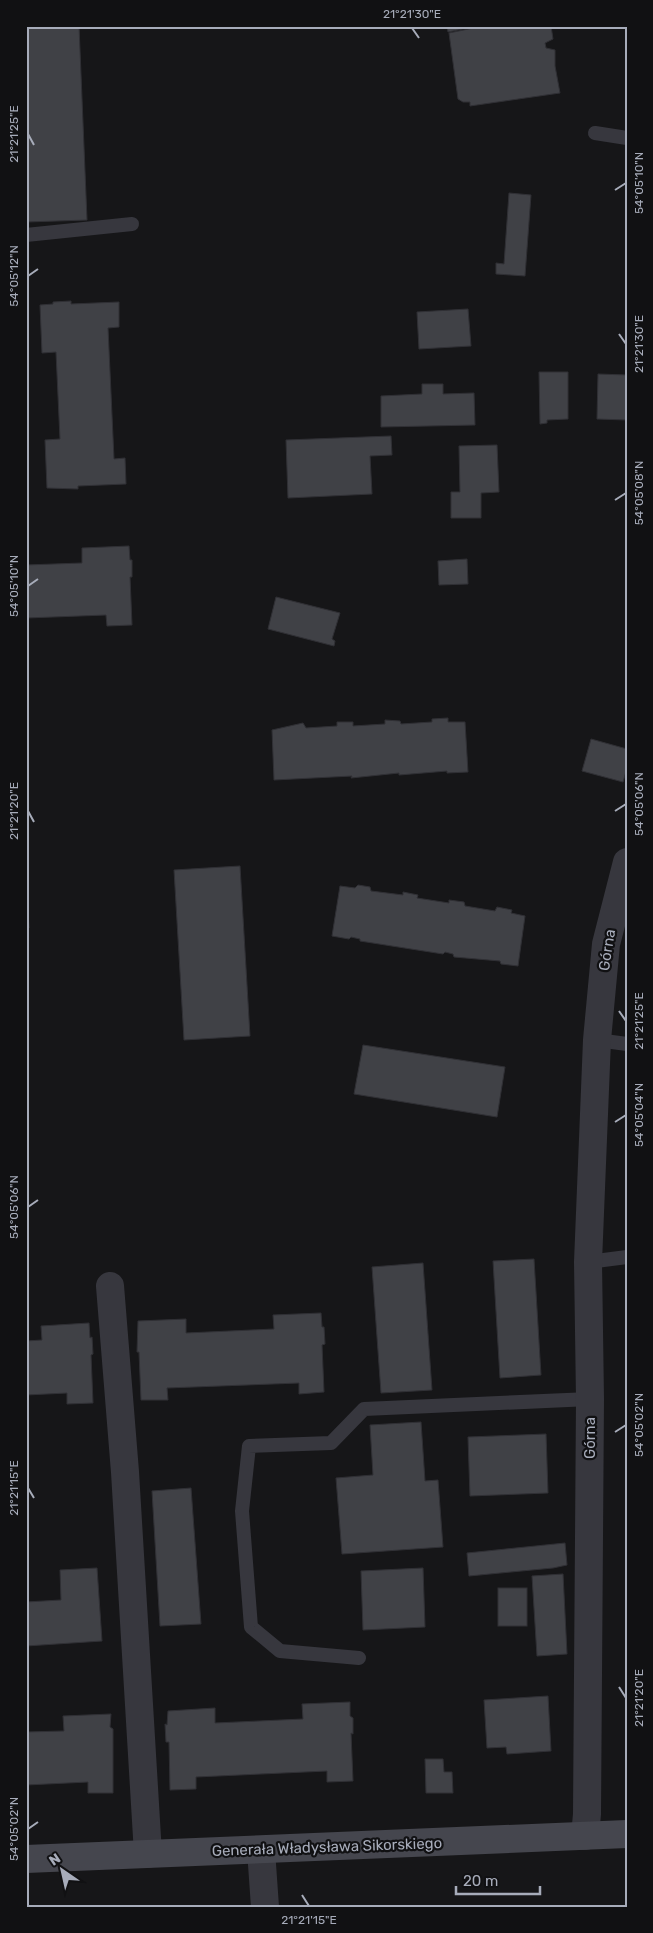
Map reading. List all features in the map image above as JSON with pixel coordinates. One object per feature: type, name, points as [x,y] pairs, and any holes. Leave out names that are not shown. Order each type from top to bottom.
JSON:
[{"type":"main road","name":"Generała Władysława Sikorskiego","points":[[26,1859],[627,1834]]},
{"type":"street","name":"Górna","points":[[584,1836],[587,1814],[590,1399],[588,1262],[597,1040],[606,944],[627,862]]},
{"type":"street","points":[[110,1286],[125,1472],[148,1854]]},
{"type":"street","points":[[261,1850],[265,1907]]},
{"type":"lane","points":[[595,133],[627,138]]},
{"type":"lane","points":[[26,235],[132,224]]},
{"type":"lane","points":[[597,1040],[627,1044]]},
{"type":"lane","points":[[588,1262],[627,1257]]},
{"type":"lane","points":[[359,1658],[280,1651],[251,1627],[242,1511],[250,1446],[331,1443],[364,1409],[590,1399]]},
{"type":"building","points":[[26,26],[79,26],[87,220],[26,222]]},
{"type":"building","points":[[447,26],[478,26],[448,32]]},
{"type":"building","points":[[483,26],[551,26],[553,39],[545,43],[546,48],[555,50],[555,66],[560,93],[470,106],[470,102],[463,102],[458,99],[449,33]]},
{"type":"building","points":[[509,193],[531,195],[525,276],[496,274],[496,263],[504,264]]},
{"type":"building","points":[[71,301],[71,304],[119,302],[119,327],[108,328],[114,459],[125,458],[126,484],[78,486],[78,489],[47,488],[45,440],[60,439],[56,352],[42,353],[40,305]]},
{"type":"building","points":[[468,309],[471,346],[419,349],[417,312]]},
{"type":"building","points":[[539,372],[568,372],[568,419],[547,420],[547,423],[540,424]]},
{"type":"building","points":[[598,374],[627,375],[627,420],[597,419]]},
{"type":"building","points":[[422,384],[443,384],[443,394],[474,393],[475,425],[381,427],[381,396],[422,394]]},
{"type":"building","points":[[391,436],[392,455],[370,456],[372,494],[288,498],[286,440]]},
{"type":"building","points":[[497,445],[499,492],[481,493],[481,518],[451,518],[451,492],[460,492],[459,446]]},
{"type":"building","points":[[129,546],[130,560],[132,560],[132,577],[130,577],[132,625],[107,626],[106,615],[26,618],[26,565],[82,563],[82,548]]},
{"type":"building","points":[[467,559],[468,584],[439,585],[438,561]]},
{"type":"building","points":[[276,597],[340,613],[332,639],[335,641],[334,646],[268,629]]},
{"type":"building","points":[[448,718],[448,722],[465,722],[468,772],[447,773],[447,771],[351,778],[352,776],[274,780],[272,730],[303,723],[306,728],[337,726],[337,722],[353,722],[353,726],[385,724],[385,720],[400,721],[401,724],[432,722],[432,719]]},
{"type":"building","points":[[591,739],[627,749],[627,768],[623,782],[582,771]]},
{"type":"building","points":[[240,866],[250,1036],[184,1040],[174,870]]},
{"type":"building","points":[[26,881],[29,928],[26,928]]},
{"type":"building","points":[[358,885],[370,887],[371,891],[403,895],[403,892],[418,895],[417,898],[449,903],[449,900],[464,902],[465,906],[495,911],[497,907],[512,910],[511,913],[525,916],[518,966],[501,964],[500,961],[454,957],[453,954],[445,952],[443,954],[360,941],[360,939],[351,937],[349,939],[332,936],[340,886],[355,888]]},
{"type":"building","points":[[363,1045],[505,1067],[497,1117],[354,1094]]},
{"type":"building","points":[[534,1259],[541,1375],[500,1378],[493,1261]]},
{"type":"building","points":[[423,1263],[432,1390],[381,1393],[372,1267]]},
{"type":"building","points":[[321,1313],[325,1344],[322,1345],[324,1392],[299,1394],[299,1383],[167,1388],[168,1400],[141,1400],[139,1352],[137,1352],[138,1321],[186,1319],[186,1333],[274,1329],[273,1315]]},
{"type":"building","points":[[89,1323],[93,1354],[91,1355],[93,1403],[67,1404],[67,1393],[26,1395],[26,1341],[42,1340],[41,1326]]},
{"type":"building","points":[[421,1422],[425,1481],[438,1480],[443,1547],[342,1554],[336,1478],[373,1475],[370,1425]]},
{"type":"building","points":[[546,1434],[548,1493],[470,1496],[468,1437]]},
{"type":"building","points":[[191,1488],[201,1624],[160,1626],[152,1491]]},
{"type":"building","points":[[565,1543],[567,1565],[469,1576],[467,1553]]},
{"type":"building","points":[[97,1568],[102,1641],[26,1646],[26,1602],[61,1600],[60,1570]]},
{"type":"building","points":[[423,1568],[425,1627],[363,1630],[361,1571]]},
{"type":"building","points":[[563,1574],[567,1654],[537,1656],[532,1576]]},
{"type":"building","points":[[498,1588],[527,1588],[527,1626],[498,1626]]},
{"type":"building","points":[[548,1696],[551,1751],[507,1754],[506,1747],[487,1748],[484,1700]]},
{"type":"building","points":[[350,1702],[350,1716],[353,1718],[353,1734],[351,1733],[353,1781],[327,1782],[327,1771],[196,1777],[196,1789],[170,1790],[169,1742],[166,1742],[165,1724],[167,1725],[168,1711],[215,1708],[215,1723],[303,1719],[302,1704]]},
{"type":"building","points":[[111,1714],[110,1727],[113,1729],[113,1793],[88,1793],[88,1782],[26,1785],[26,1732],[64,1731],[63,1716]]},
{"type":"building","points":[[425,1759],[443,1759],[444,1772],[452,1772],[453,1793],[426,1793]]}]
